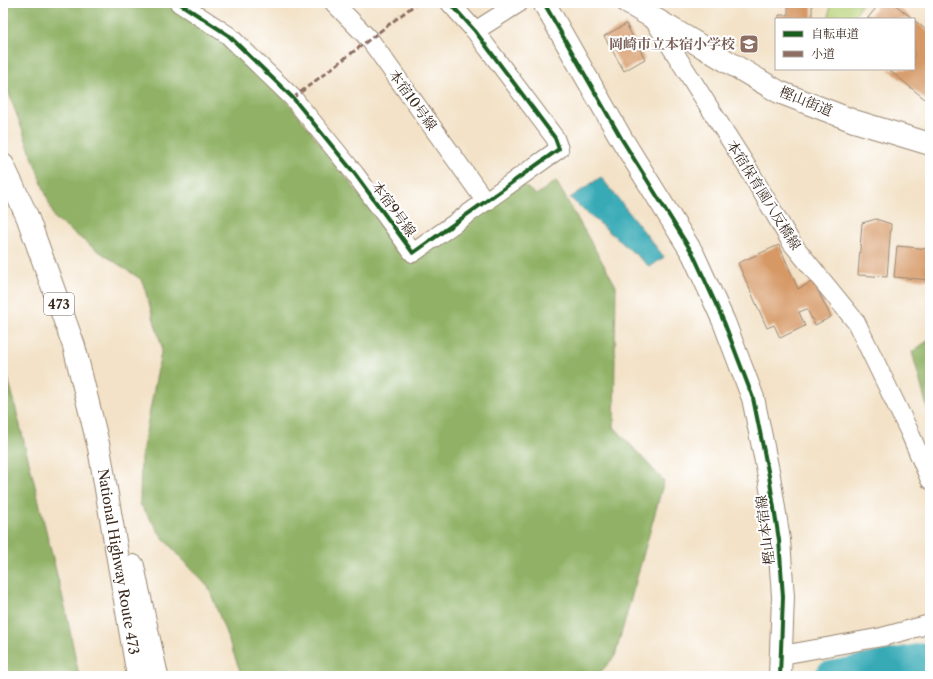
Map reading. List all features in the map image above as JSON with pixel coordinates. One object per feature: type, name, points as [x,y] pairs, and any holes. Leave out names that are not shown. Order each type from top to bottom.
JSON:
[{"type":"main road","name":"樫山本宿線","points":[[544,3],[620,138],[693,254],[724,322],[752,398],[769,476],[779,540],[783,597],[781,664]]},
{"type":"main road","name":"樫山街道","points":[[628,3],[779,92],[854,121],[930,144]]},
{"type":"main road","name":"National Highway Route 473","points":[[3,165],[27,216],[74,346],[99,448],[130,548],[157,676]]},
{"type":"main road","name":"National Highway Route 473","points":[[99,448],[138,676]]},
{"type":"street","name":"本宿9号線","points":[[178,3],[228,35],[293,98],[355,174],[413,253],[486,202],[517,177],[559,149],[555,138],[475,32]]},
{"type":"street","name":"本宿10号線","points":[[334,3],[370,40],[486,202]]},
{"type":"street","points":[[450,3],[475,32],[518,3]]},
{"type":"street","name":"本宿保育園八反橋線","points":[[651,16],[749,170],[791,242],[856,322],[909,431],[930,480]]},
{"type":"street","points":[[781,664],[930,624]]},
{"type":"green space","points":[[3,3],[170,3],[223,39],[288,102],[410,260],[521,183],[536,195],[556,181],[616,286],[614,427],[664,481],[615,656],[597,676],[242,676],[209,588],[163,538],[140,504],[141,458],[162,347],[142,280],[91,246],[55,219],[5,83],[3,82]]},
{"type":"green space","points":[[830,3],[862,3],[855,17],[829,18]]},
{"type":"green space","points":[[930,339],[930,418],[912,352]]},
{"type":"green space","points":[[3,357],[66,611],[79,676],[3,676]]},
{"type":"water","points":[[601,177],[664,257],[650,267],[570,198]]},
{"type":"building","points":[[788,3],[812,3],[812,18],[779,18],[779,15],[788,15]]},
{"type":"building","points":[[880,3],[893,3],[912,18],[868,18]]},
{"type":"building","points":[[915,21],[930,33],[930,95],[926,100],[889,70],[915,70]]},
{"type":"building","points":[[626,24],[645,59],[624,71],[604,36]]},
{"type":"building","points":[[876,219],[891,224],[887,277],[858,275],[862,223]]},
{"type":"building","points":[[779,245],[798,289],[813,281],[831,317],[815,325],[807,309],[799,312],[805,326],[780,338],[774,325],[767,328],[738,263]]},
{"type":"building","points":[[897,246],[930,249],[930,280],[894,277]]},
{"type":"waterway","points":[[829,676],[930,656]]},
{"type":"marked path","points":[[293,98],[417,3]]},
{"type":"cycle path","points":[[179,3],[228,35],[293,98],[355,174],[413,253],[559,149],[555,138],[475,31],[450,3]]},
{"type":"cycle path","points":[[544,3],[621,138],[693,254],[724,322],[753,398],[769,476],[779,540],[783,597],[780,676]]},
{"type":"place","name":"岡崎市立本宿小学校","points":[[749,44]]}]
